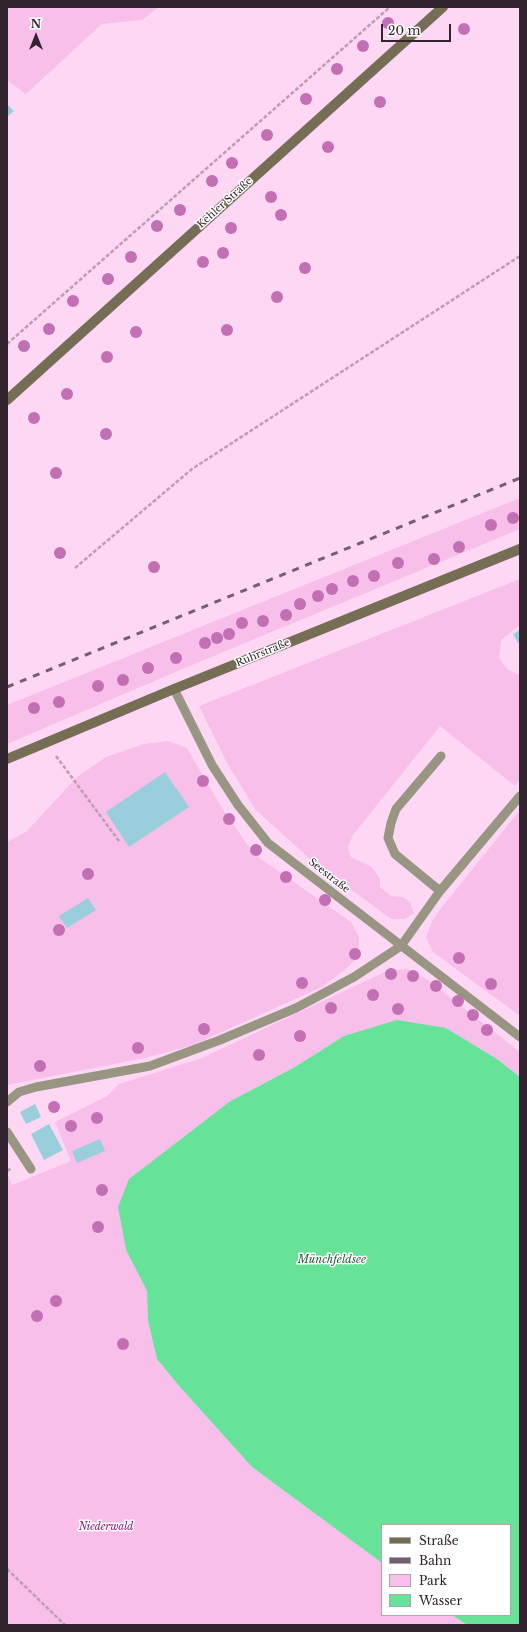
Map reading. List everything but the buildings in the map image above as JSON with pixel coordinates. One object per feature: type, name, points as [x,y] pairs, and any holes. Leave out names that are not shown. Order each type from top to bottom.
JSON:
[{"type":"main road","name":"Kehler Straße","points":[[7,400],[443,7]]},
{"type":"main road","name":"Ruhrstraße","points":[[7,759],[174,689],[520,549]]},
{"type":"lane","name":"Seestraße","points":[[174,689],[212,765],[238,805],[268,843],[520,1037]]},
{"type":"lane","points":[[440,891],[395,854],[388,838],[391,822],[396,809],[441,756]]},
{"type":"lane","points":[[7,1102],[19,1092],[36,1087],[150,1066],[220,1040],[296,1008],[354,978],[401,946],[440,891],[520,796]]},
{"type":"lane","points":[[7,1132],[31,1169]]},
{"type":"path","points":[[7,344],[390,7]]},
{"type":"path","points":[[75,568],[192,469],[520,256]]},
{"type":"path","points":[[47,742],[119,841]]},
{"type":"path","points":[[7,1570],[65,1625]]},
{"type":"green space","points":[[7,7],[159,7],[142,20],[102,24],[26,94],[7,80]]},
{"type":"green space","points":[[520,498],[520,529],[185,668],[7,744],[7,705]]},
{"type":"green space","points":[[520,579],[520,625],[501,640],[499,658],[508,670],[520,675],[520,779],[515,786],[440,726],[353,835],[348,847],[351,857],[372,867],[380,879],[380,887],[391,896],[403,897],[410,902],[414,913],[405,919],[391,919],[310,859],[256,810],[228,765],[199,706]]},
{"type":"green space","points":[[168,741],[187,748],[222,808],[254,854],[351,922],[359,937],[359,956],[347,968],[322,987],[193,1045],[145,1058],[7,1085],[7,842],[27,831],[77,777],[106,757],[144,744]]},
{"type":"green space","points":[[520,810],[520,1016],[433,952],[426,937],[432,921],[442,907]]},
{"type":"green space","name":"Niederwald","points":[[408,969],[428,980],[520,1052],[520,1077],[497,1059],[446,1028],[344,1036],[293,1068],[229,1102],[129,1179],[126,1250],[147,1291],[148,1321],[157,1359],[180,1387],[252,1467],[381,1562],[381,1616],[454,1616],[467,1625],[7,1625],[7,1173],[12,1185],[71,1161],[55,1122],[107,1096],[119,1084],[202,1058],[389,970]]},
{"type":"water","name":"Münchfeldsee","points":[[397,1020],[446,1028],[497,1059],[520,1077],[520,1625],[467,1625],[454,1616],[511,1616],[511,1524],[381,1524],[381,1562],[252,1467],[180,1387],[157,1359],[148,1321],[147,1291],[126,1250],[118,1207],[129,1179],[229,1102],[293,1068],[344,1036]]},
{"type":"railway","points":[[7,687],[520,478]]}]
